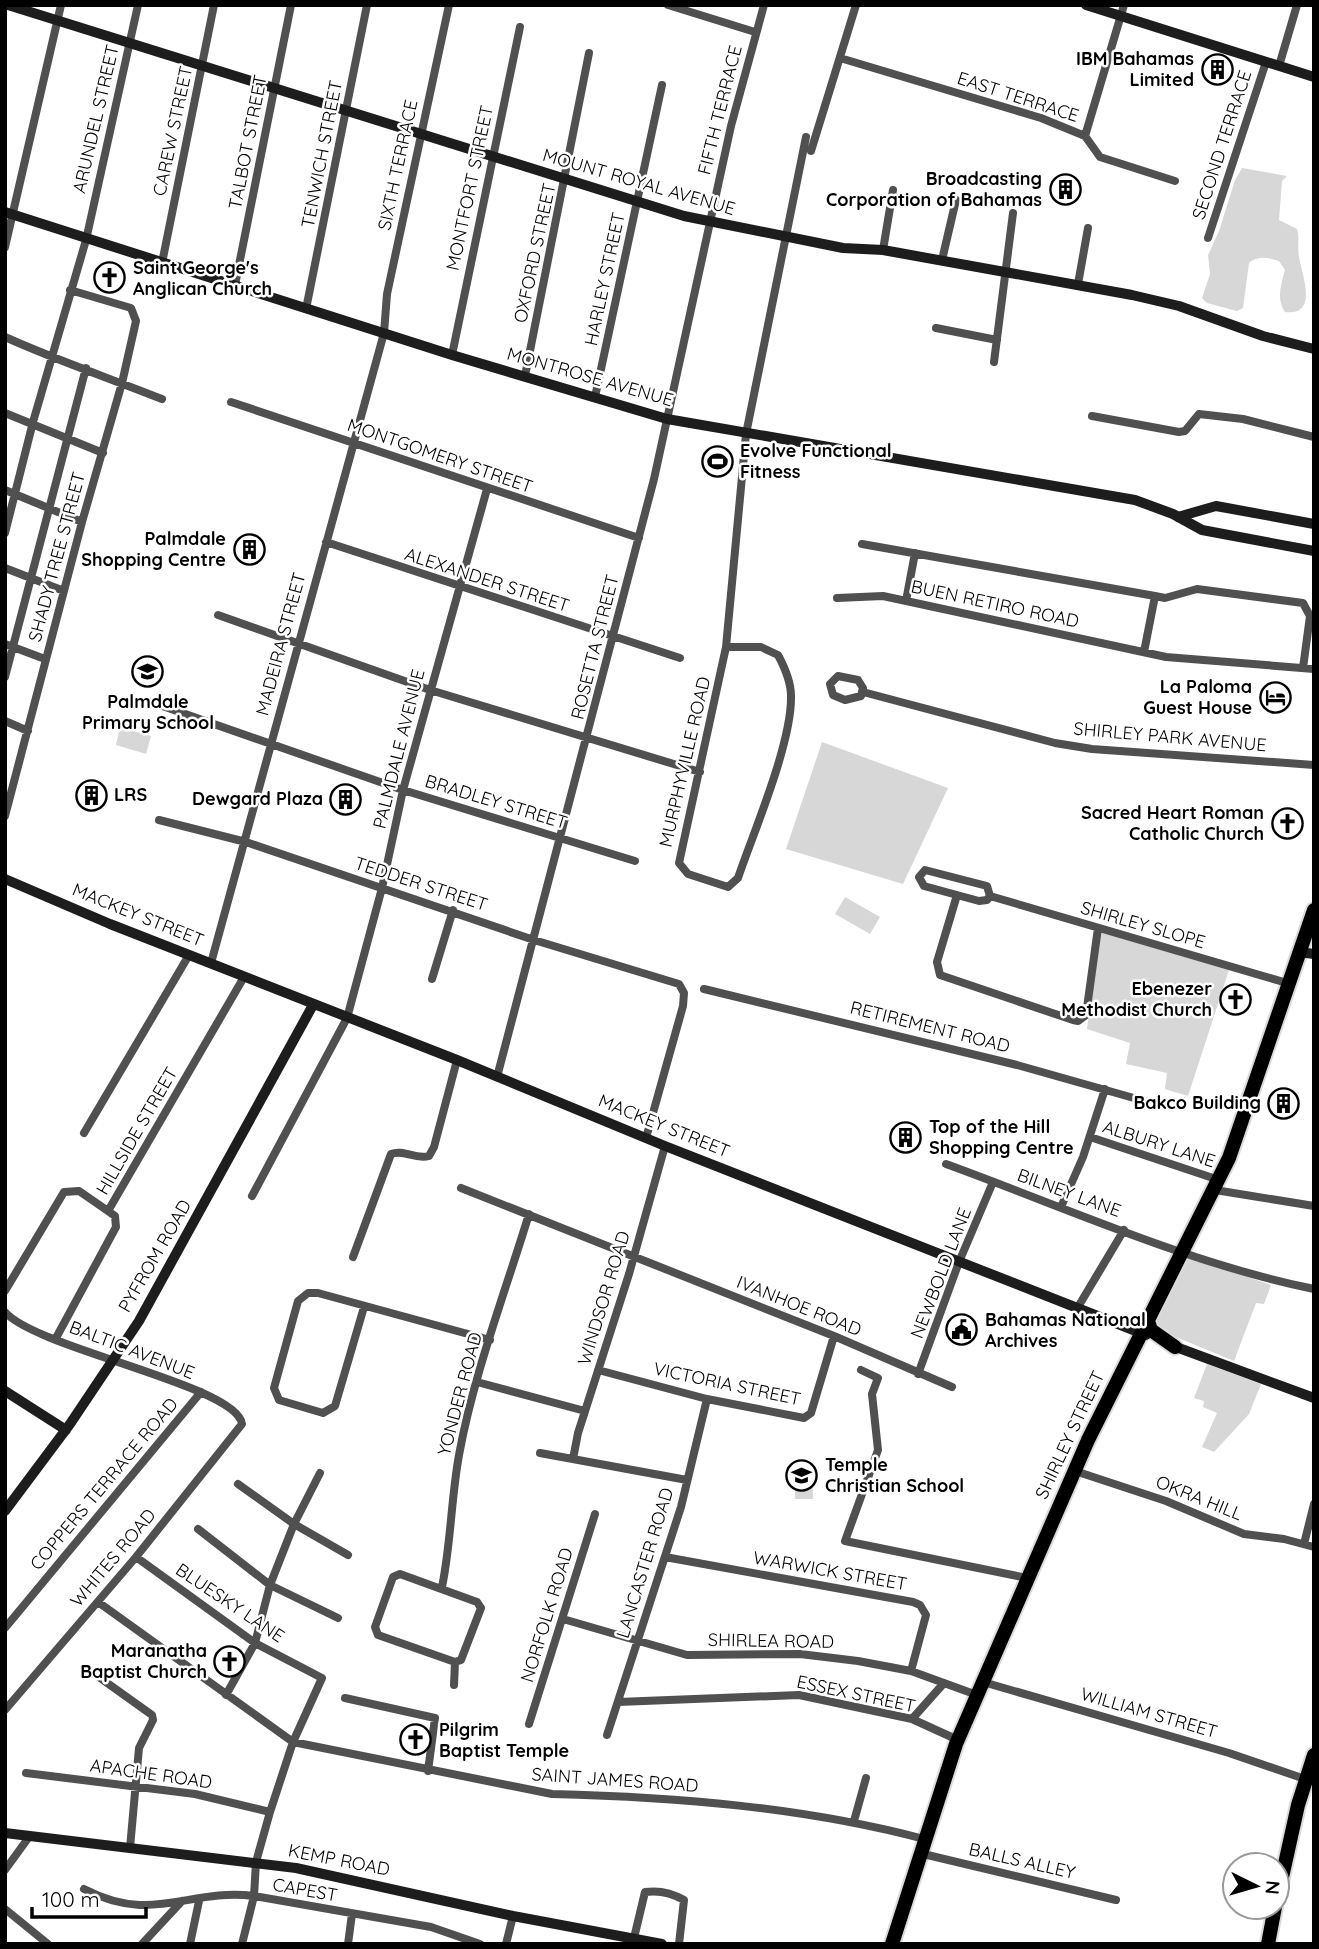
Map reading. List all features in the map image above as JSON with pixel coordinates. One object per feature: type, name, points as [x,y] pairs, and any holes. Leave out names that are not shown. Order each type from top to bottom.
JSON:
[{"type":"highway","name":"SHIRLEY STREET","points":[[891,1944],[958,1740],[1075,1471],[1140,1332],[1217,1185],[1287,983],[1306,953],[1314,910]]},
{"type":"highway","points":[[1147,1318],[1151,1330],[1175,1347]]},
{"type":"highway","points":[[1288,1851],[1305,1779],[1314,1755]]},
{"type":"highway","points":[[1268,1944],[1272,1921]]},
{"type":"street","name":"MOUNT ROYAL AVENUE","points":[[8,5],[419,136],[638,203],[710,222],[843,248],[883,250],[1078,284],[1180,306],[1263,336],[1314,349]]},
{"type":"street","points":[[5,247],[10,214],[61,5]]},
{"type":"street","name":"ARUNDEL STREET","points":[[5,533],[33,422],[86,240],[138,5]]},
{"type":"street","name":"CAREW STREET","points":[[162,263],[214,5]]},
{"type":"street","name":"TALBOT STREET","points":[[235,285],[291,5]]},
{"type":"street","name":"TENWICH STREET","points":[[306,309],[348,112],[367,5]]},
{"type":"street","name":"SIXTH TERRACE","points":[[384,333],[387,294],[449,5]]},
{"type":"street","points":[[668,5],[755,32]]},
{"type":"street","name":"FIFTH TERRACE","points":[[710,222],[755,32],[764,5]]},
{"type":"street","points":[[811,151],[856,5]]},
{"type":"street","points":[[1086,5],[1123,10],[1314,77]]},
{"type":"street","name":"SECOND TERRACE","points":[[1279,66],[1297,5]]},
{"type":"street","points":[[1085,136],[1123,10]]},
{"type":"street","name":"MONTFORT STREET","points":[[452,355],[520,27]]},
{"type":"street","name":"OXFORD STREET","points":[[525,376],[566,181],[589,53]]},
{"type":"street","name":"EAST TERRACE","points":[[841,58],[994,103],[1085,136],[1100,158],[1175,181]]},
{"type":"street","name":"SECOND TERRACE","points":[[1208,238],[1266,62]]},
{"type":"street","name":"HARLEY STREET","points":[[595,397],[662,85]]},
{"type":"street","name":"MURPHYVILLE ROAD","points":[[726,647],[761,647],[778,656],[790,683],[791,697],[779,755],[738,878],[728,887],[688,874],[679,863],[726,647],[746,433],[806,137]]},
{"type":"street","points":[[883,250],[894,190]]},
{"type":"street","points":[[942,260],[956,200]]},
{"type":"street","points":[[994,362],[1003,272],[1013,213]]},
{"type":"street","name":"MONTROSE AVENUE","points":[[10,214],[452,355],[667,419],[1112,496],[1154,505],[1202,530],[1314,551]]},
{"type":"street","name":"ROSETTA STREET","points":[[497,1077],[639,538],[710,222]]},
{"type":"street","points":[[1078,284],[1088,228]]},
{"type":"street","name":"SHADY TREE STREET","points":[[5,816],[8,796],[82,522],[122,383],[136,321],[131,308],[70,290]]},
{"type":"street","points":[[936,328],[997,340]]},
{"type":"street","name":"MADEIRA STREET","points":[[211,964],[246,842],[351,442],[384,333]]},
{"type":"street","points":[[5,337],[51,358],[86,368],[162,399]]},
{"type":"street","points":[[5,677],[9,645],[86,368]]},
{"type":"street","name":"MONTGOMERY STREET","points":[[231,402],[639,538]]},
{"type":"street","points":[[5,413],[33,422],[103,453]]},
{"type":"street","points":[[1092,416],[1179,432],[1185,431],[1199,414],[1218,415],[1314,437]]},
{"type":"street","points":[[5,489],[48,505],[82,522]]},
{"type":"street","name":"PALMDALE AVENUE","points":[[347,1018],[382,888],[403,790],[486,489]]},
{"type":"street","points":[[1178,517],[1216,506],[1314,524]]},
{"type":"street","name":"ALEXANDER STREET","points":[[326,542],[458,588],[680,658]]},
{"type":"street","name":"BUEN RETIRO ROAD","points":[[862,544],[1155,596],[1165,597],[1197,589],[1303,603],[1310,617],[1303,668]]},
{"type":"street","points":[[906,601],[915,553]]},
{"type":"street","points":[[5,568],[64,591]]},
{"type":"street","name":"BUEN RETIRO ROAD","points":[[837,598],[883,596],[1167,657],[1314,669]]},
{"type":"street","points":[[1144,652],[1155,596]]},
{"type":"street","points":[[218,615],[430,690],[700,772]]},
{"type":"street","points":[[9,645],[46,659]]},
{"type":"street","name":"SHIRLEY PARK AVENUE","points":[[863,692],[1055,743],[1092,749],[1314,765]]},
{"type":"street","name":"BRADLEY STREET","points":[[151,702],[270,746],[403,790],[635,861]]},
{"type":"street","points":[[5,721],[27,731]]},
{"type":"street","name":"TEDDER STREET","points":[[159,820],[246,842],[453,910],[534,940],[673,981],[682,987],[683,1006],[646,1139]]},
{"type":"street","name":"SHIRLEY SLOPE","points":[[928,870],[983,885],[990,889],[990,896],[983,902],[924,886],[920,881],[920,874],[928,870]]},
{"type":"street","name":"MACKEY STREET","points":[[5,879],[211,964],[457,1060],[646,1139],[1175,1347],[1314,1398]]},
{"type":"street","points":[[957,895],[937,962],[940,975],[1073,1020],[1078,1021],[1086,1015],[1098,928]]},
{"type":"street","name":"SHIRLEY SLOPE","points":[[990,896],[1287,983]]},
{"type":"street","points":[[432,979],[453,910]]},
{"type":"street","points":[[84,1133],[190,955]]},
{"type":"street","name":"HILLSIDE STREET","points":[[56,1338],[116,1227],[115,1216],[108,1211],[244,977]]},
{"type":"street","name":"RETIREMENT ROAD","points":[[704,989],[1017,1065],[1148,1102]]},
{"type":"street","name":"PYFROM ROAD","points":[[5,1511],[114,1361],[227,1164],[313,1004]]},
{"type":"street","points":[[252,1196],[347,1018]]},
{"type":"street","points":[[353,1257],[391,1154],[396,1152],[420,1158],[429,1156],[434,1147],[457,1060]]},
{"type":"street","points":[[1061,1207],[1090,1137],[1105,1089]]},
{"type":"street","name":"ALBURY LANE","points":[[1090,1137],[1217,1185],[1314,1206]]},
{"type":"street","name":"WINDSOR ROAD","points":[[573,1459],[665,1146]]},
{"type":"street","name":"BILNEY LANE","points":[[946,1164],[1181,1252],[1271,1280],[1314,1289]]},
{"type":"street","name":"NEWBOLD LANE","points":[[918,1374],[993,1182]]},
{"type":"street","name":"IVANHOE ROAD","points":[[461,1188],[834,1336],[953,1387]]},
{"type":"street","points":[[5,1291],[64,1192],[79,1191],[108,1211]]},
{"type":"street","name":"YONDER ROAD","points":[[442,1587],[452,1533],[459,1455],[477,1382],[529,1214]]},
{"type":"street","points":[[1078,1307],[1125,1230]]},
{"type":"street","points":[[364,1307],[335,1406],[323,1413],[279,1400],[274,1388],[298,1301],[303,1295],[318,1293],[490,1340]]},
{"type":"street","name":"BALTIC AVENUE","points":[[5,1312],[12,1319],[56,1338],[201,1392],[237,1413],[242,1424]]},
{"type":"street","name":"VICTORIA STREET","points":[[598,1370],[707,1399],[804,1418],[811,1413],[834,1336]]},
{"type":"street","points":[[861,1370],[878,1378],[872,1394],[878,1450],[845,1541],[1027,1578]]},
{"type":"street","points":[[477,1382],[585,1411]]},
{"type":"street","points":[[5,1391],[66,1430]]},
{"type":"street","name":"COPPERS TERRACE ROAD","points":[[5,1628],[201,1392]]},
{"type":"street","name":"LANCASTER ROAD","points":[[607,1735],[665,1556],[707,1399]]},
{"type":"street","name":"WHITES ROAD","points":[[5,1710],[136,1557],[242,1424]]},
{"type":"street","points":[[540,1453],[687,1480]]},
{"type":"street","name":"OKRA HILL","points":[[1075,1471],[1166,1501],[1244,1534],[1314,1548]]},
{"type":"street","points":[[226,1695],[255,1643],[270,1585],[293,1524],[320,1474]]},
{"type":"street","points":[[238,1484],[293,1524],[348,1555]]},
{"type":"street","points":[[1304,1544],[1314,1504]]},
{"type":"street","name":"NORFOLK ROAD","points":[[529,1724],[595,1514]]},
{"type":"street","points":[[198,1530],[270,1585],[338,1618]]},
{"type":"street","name":"WARWICK STREET","points":[[665,1556],[920,1605],[926,1615],[911,1671]]},
{"type":"street","name":"BLUESKY LANE","points":[[136,1557],[255,1643],[322,1678],[293,1742]]},
{"type":"street","points":[[454,1685],[455,1662],[466,1653],[481,1608],[477,1602],[442,1587],[400,1574],[393,1577],[375,1627],[378,1635],[455,1662]]},
{"type":"street","name":"SAINT JAMES ROAD","points":[[98,1602],[293,1742],[552,1794],[594,1793],[708,1802],[854,1821],[922,1846]]},
{"type":"street","name":"SHIRLEA ROAD","points":[[563,1619],[687,1655],[800,1654],[911,1671],[944,1683],[980,1688]]},
{"type":"street","points":[[89,1670],[152,1715],[151,1728],[139,1748],[131,1849]]},
{"type":"street","points":[[912,1719],[944,1683]]},
{"type":"street","name":"WILLIAM STREET","points":[[980,1688],[1229,1753],[1305,1779]]},
{"type":"street","name":"ESSEX STREET","points":[[618,1702],[799,1695],[912,1719],[958,1740]]},
{"type":"street","points":[[345,1698],[435,1718],[428,1771]]},
{"type":"street","points":[[242,1944],[254,1896],[256,1862],[293,1742]]},
{"type":"street","name":"APACHE ROAD","points":[[26,1773],[195,1794],[270,1812]]},
{"type":"street","points":[[854,1821],[866,1777]]},
{"type":"street","name":"KEMP ROAD","points":[[5,1833],[256,1862],[662,1944]]},
{"type":"street","points":[[5,1870],[29,1837]]},
{"type":"street","name":"BALLS ALLEY","points":[[922,1846],[1116,1900]]},
{"type":"street","name":"CAPEST","points":[[84,1889],[103,1898],[141,1907],[234,1894],[254,1896],[430,1927],[480,1944]]},
{"type":"street","points":[[634,1938],[641,1899],[645,1892],[653,1891],[675,1894],[684,1899],[679,1944]]},
{"type":"street","points":[[142,1944],[182,1901]]},
{"type":"street","points":[[190,1944],[199,1901]]},
{"type":"street","points":[[5,1909],[48,1944]]},
{"type":"street","points":[[348,1944],[352,1914]]},
{"type":"street","points":[[506,1944],[513,1916]]},
{"type":"shaded area","points":[[1242,168],[1287,176],[1282,181],[1279,220],[1297,229],[1298,253],[1306,293],[1302,308],[1295,312],[1285,312],[1282,307],[1280,292],[1285,270],[1279,261],[1267,258],[1249,263],[1243,308],[1237,311],[1207,303],[1202,298],[1210,274],[1208,255],[1219,231],[1235,180]]},
{"type":"shaded area","points":[[120,727],[151,736],[146,754],[116,745]]},
{"type":"shaded area","points":[[822,742],[948,788],[903,884],[786,849]]},
{"type":"shaded area","points":[[845,897],[880,917],[870,934],[835,914]]},
{"type":"shaded area","points":[[1100,932],[1229,970],[1188,1096],[1165,1089],[1167,1073],[1126,1064],[1130,1043],[1087,1029]]},
{"type":"shaded area","points":[[1184,1255],[1271,1285],[1264,1304],[1256,1303],[1234,1361],[1159,1330],[1152,1316]]},
{"type":"shaded area","points":[[1207,1364],[1261,1384],[1249,1414],[1214,1452],[1202,1447],[1217,1413],[1203,1407],[1204,1401],[1194,1398]]},
{"type":"shaded area","points":[[812,1467],[813,1499],[795,1499],[794,1468]]},
{"type":"place","name":"IBM Bahamas Limited","points":[[1217,69]]},
{"type":"place","name":"Broadcasting Corporation of Bahamas","points":[[1065,189]]},
{"type":"place","name":"Saint George's Anglican Church","points":[[110,278]]},
{"type":"place","name":"Evolve Functional Fitness","points":[[717,461]]},
{"type":"place","name":"Palmdale Shopping Centre","points":[[249,549]]},
{"type":"place","name":"Palmdale Primary School","points":[[148,672]]},
{"type":"place","name":"La Paloma Guest House","points":[[1275,697]]},
{"type":"place","name":"LRS","points":[[91,795]]},
{"type":"place","name":"Dewgard Plaza","points":[[346,799]]},
{"type":"place","name":"Sacred Heart Roman Catholic Church","points":[[1287,823]]},
{"type":"place","name":"Ebenezer Methodist Church","points":[[1235,999]]},
{"type":"place","name":"Bakco Building","points":[[1284,1103]]},
{"type":"place","name":"Top of the Hill Shopping Centre","points":[[906,1137]]},
{"type":"place","name":"Bahamas National Archives","points":[[962,1330]]},
{"type":"place","name":"Temple Christian School","points":[[802,1475]]},
{"type":"place","name":"Maranatha Baptist Church","points":[[230,1661]]},
{"type":"place","name":"Pilgrim Baptist Temple","points":[[416,1740]]}]
